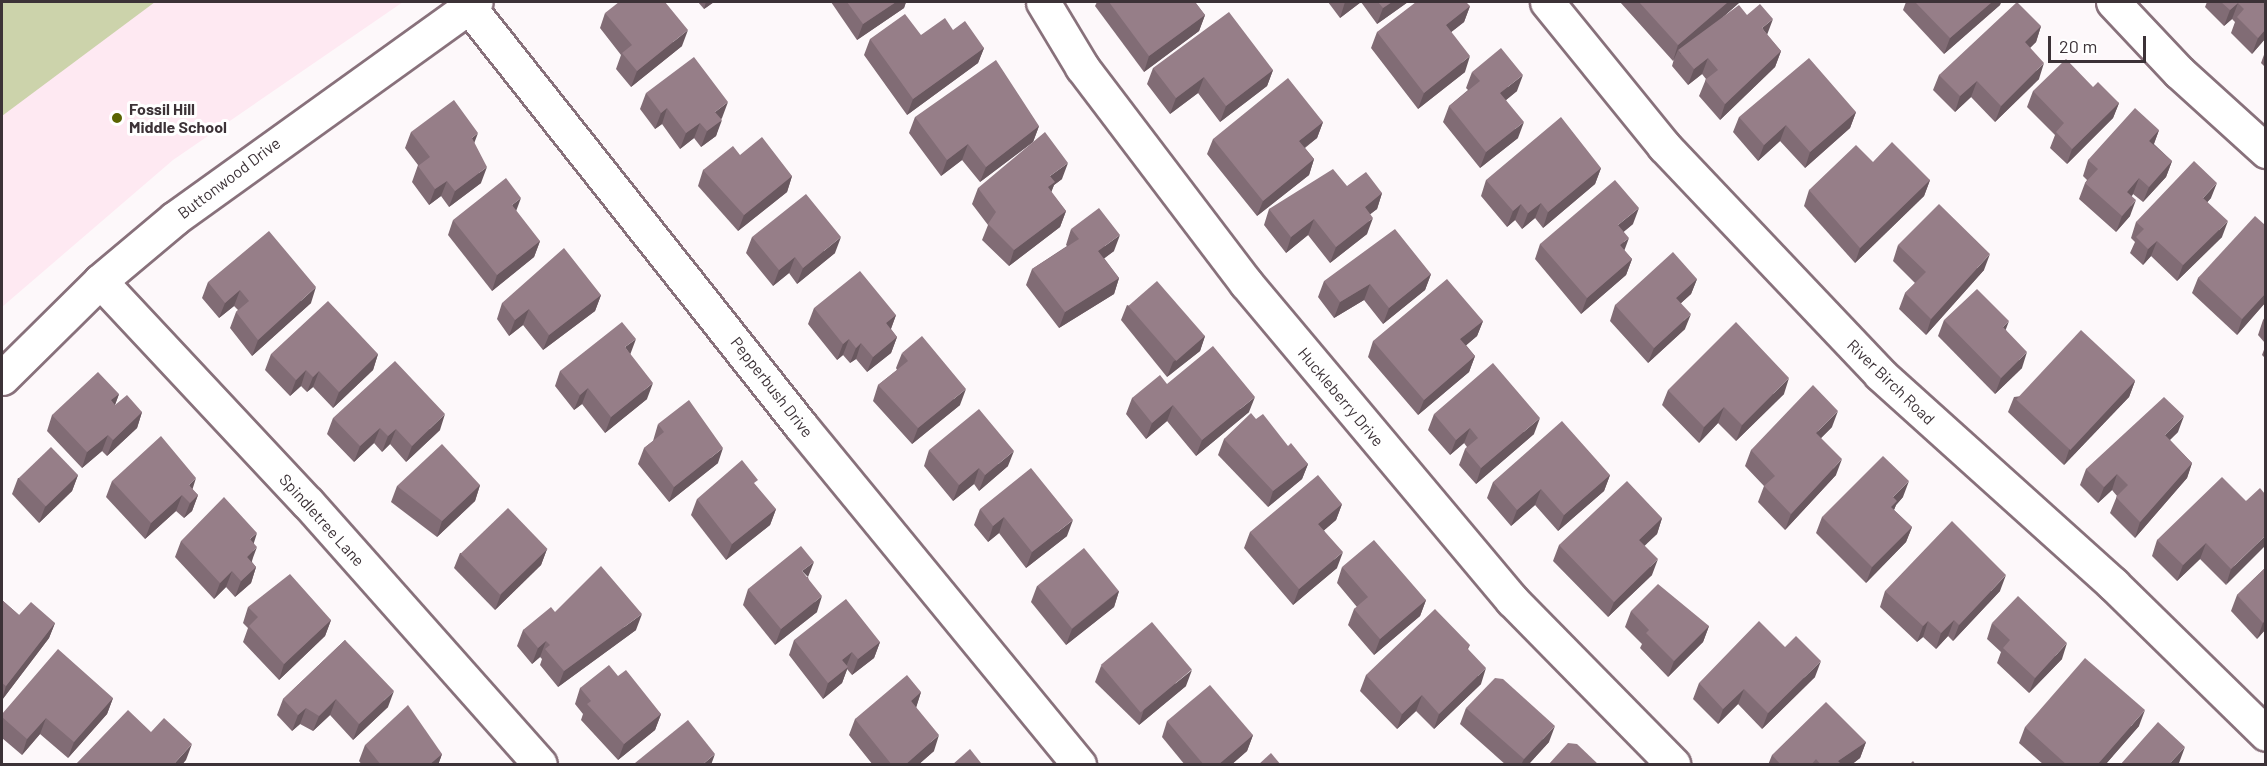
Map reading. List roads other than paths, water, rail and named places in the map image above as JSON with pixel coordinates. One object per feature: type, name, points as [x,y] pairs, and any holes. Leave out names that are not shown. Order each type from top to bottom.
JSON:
[{"type":"street","name":"Huckleberry Drive","points":[[1043,2],[1082,67],[1246,283],[1512,600],[1673,765]]},
{"type":"street","name":"River Birch Road","points":[[1547,2],[1664,146],[1880,374],[2113,584],[2265,734]]},
{"type":"street","points":[[2114,2],[2179,72],[2265,151]]},
{"type":"street","name":"Buttonwood Drive","points":[[2,378],[100,281],[303,123],[472,4]]},
{"type":"street","name":"Pepperbush Drive","points":[[472,4],[801,426],[1079,765]]},
{"type":"street","name":"Spindletree Lane","points":[[100,281],[308,503],[540,765]]},
{"type":"place","name":"Fossil Hill Middle School","points":[[117,118]]}]
